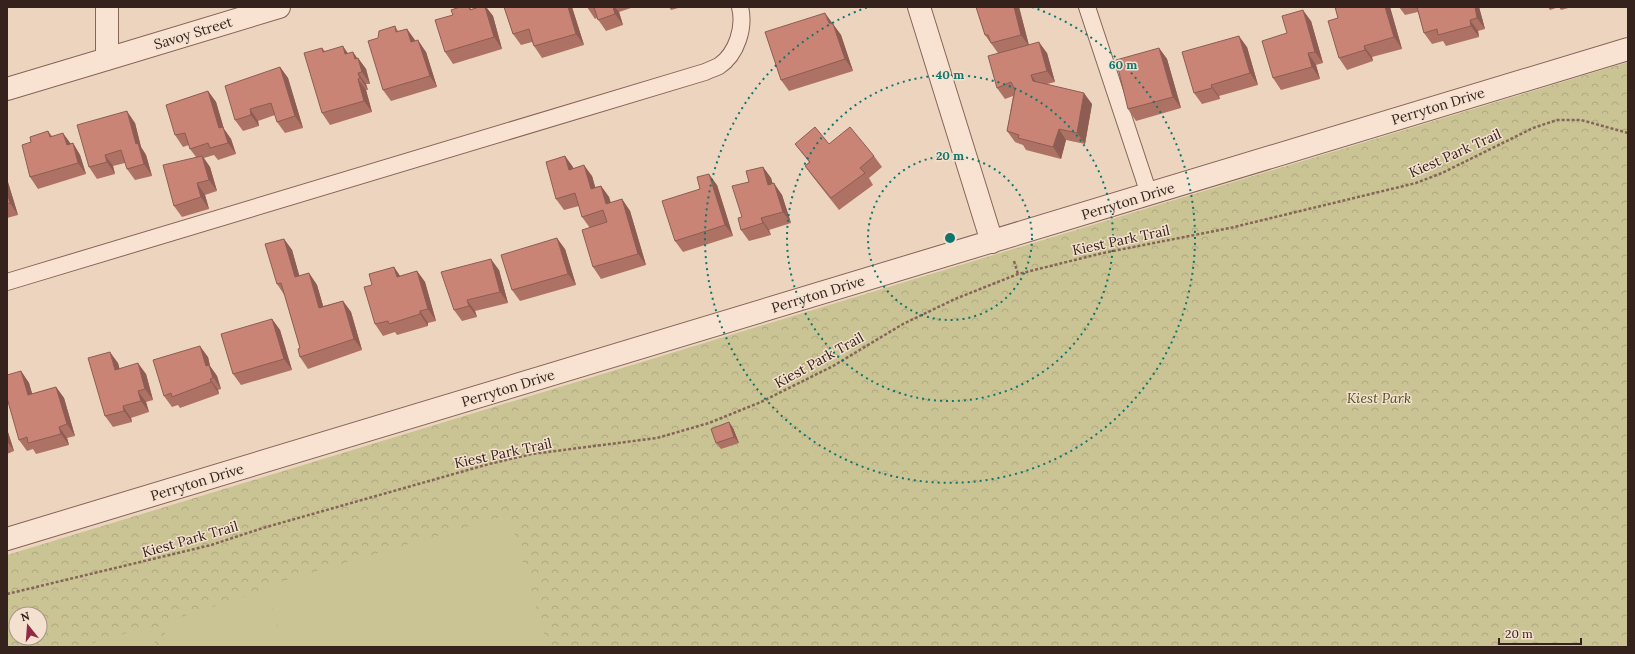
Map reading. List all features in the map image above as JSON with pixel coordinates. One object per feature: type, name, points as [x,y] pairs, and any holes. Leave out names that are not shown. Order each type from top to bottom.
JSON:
[{"type":"street","points":[[107,7],[107,59]]},
{"type":"street","name":"Savoy Street","points":[[7,89],[279,7]]},
{"type":"street","points":[[919,7],[992,242]]},
{"type":"street","name":"Perryton Drive","points":[[7,539],[1628,49]]},
{"type":"lane","points":[[7,282],[704,72],[719,66],[728,57],[736,45],[742,16],[740,7]]},
{"type":"lane","points":[[1087,7],[1150,194]]},
{"type":"path","name":"Kiest Park Trail","points":[[7,594],[212,545],[263,528],[489,464],[532,454],[657,438],[709,423],[761,402],[833,366],[903,324],[948,302],[1018,274],[1103,253],[1230,228],[1393,190],[1442,173],[1533,128],[1557,120],[1581,120],[1628,133]]},
{"type":"path","points":[[1011,254],[1018,274]]},
{"type":"green space","name":"Kiest Park","points":[[1628,62],[1628,647],[7,647],[7,555]]},
{"type":"green space","points":[[509,515],[548,647],[169,647],[162,623],[266,590],[283,645],[266,586]]},
{"type":"green space","points":[[150,626],[156,647],[80,647]]},
{"type":"building","points":[[460,7],[469,7],[470,10],[485,7],[494,37],[445,52],[435,20],[453,15],[451,10]]},
{"type":"building","points":[[504,7],[568,7],[576,34],[534,46],[529,29],[513,34]]},
{"type":"building","points":[[594,7],[613,7],[615,14],[598,20]]},
{"type":"building","points":[[976,7],[1014,7],[1021,35],[991,43],[988,35],[985,35]]},
{"type":"building","points":[[1335,7],[1385,7],[1394,37],[1364,46],[1365,50],[1339,58],[1328,21],[1338,18]]},
{"type":"building","points":[[1417,7],[1475,7],[1477,18],[1470,20],[1471,26],[1438,35],[1437,29],[1424,33]]},
{"type":"building","points":[[1303,10],[1315,52],[1308,53],[1312,67],[1273,78],[1262,41],[1287,33],[1282,16]]},
{"type":"building","points":[[825,13],[829,23],[833,24],[845,59],[781,80],[765,32]]},
{"type":"building","points":[[395,26],[396,32],[407,29],[411,42],[418,40],[430,76],[383,90],[368,41],[378,38],[379,31]]},
{"type":"building","points":[[1239,36],[1250,73],[1211,85],[1212,88],[1194,93],[1182,52]]},
{"type":"building","points":[[1039,42],[1047,71],[1031,75],[1033,81],[1084,93],[1077,133],[1059,129],[1053,147],[1018,138],[1019,135],[1007,131],[1015,90],[1011,82],[997,88],[988,56]]},
{"type":"building","points":[[343,46],[345,54],[353,52],[355,59],[358,58],[362,72],[358,73],[360,78],[358,79],[364,101],[322,113],[304,53],[322,48],[323,52]]},
{"type":"building","points":[[1159,48],[1173,97],[1128,109],[1116,60]]},
{"type":"building","points":[[280,67],[295,116],[277,122],[271,103],[250,109],[251,115],[235,120],[225,86]]},
{"type":"building","points":[[208,91],[219,128],[223,127],[228,143],[210,148],[208,143],[190,149],[185,133],[175,135],[166,105]]},
{"type":"building","points":[[127,111],[136,144],[138,143],[144,164],[127,169],[121,150],[105,155],[107,162],[89,167],[77,125]]},
{"type":"building","points":[[815,127],[829,144],[850,127],[874,156],[860,168],[865,173],[831,198],[805,166],[810,162],[795,144]]},
{"type":"building","points":[[48,131],[50,137],[63,133],[67,145],[73,143],[78,163],[30,177],[22,145],[31,142],[30,137]]},
{"type":"building","points":[[202,156],[209,180],[197,183],[201,197],[174,206],[163,165]]},
{"type":"building","points":[[565,156],[569,170],[584,165],[591,189],[601,186],[606,204],[622,199],[638,254],[593,267],[582,230],[607,222],[603,210],[582,217],[575,193],[556,199],[546,162]]},
{"type":"building","points":[[763,167],[768,185],[774,183],[783,212],[761,218],[763,223],[741,230],[738,218],[742,217],[732,186],[749,182],[746,171]]},
{"type":"building","points":[[709,174],[725,225],[675,241],[662,201],[700,189],[697,177]]},
{"type":"building","points":[[7,192],[10,203],[7,204]]},
{"type":"building","points":[[557,238],[568,274],[512,290],[501,255]]},
{"type":"building","points":[[284,239],[295,277],[309,273],[319,308],[343,301],[354,339],[300,357],[298,349],[300,348],[281,283],[277,284],[265,244]]},
{"type":"building","points":[[491,259],[500,292],[467,300],[469,306],[454,310],[441,272]]},
{"type":"building","points":[[394,267],[397,277],[417,271],[428,309],[420,311],[420,314],[389,324],[388,321],[375,324],[364,287],[372,285],[369,274]]},
{"type":"building","points":[[272,319],[284,359],[233,374],[221,334]]},
{"type":"building","points":[[200,346],[206,366],[209,365],[213,378],[210,379],[211,382],[172,397],[171,393],[164,396],[153,360]]},
{"type":"building","points":[[110,352],[115,370],[138,363],[145,389],[138,391],[141,401],[123,406],[124,411],[105,416],[88,358]]},
{"type":"building","points":[[21,371],[28,395],[56,387],[67,424],[59,427],[61,434],[28,443],[27,437],[19,440],[7,398],[7,375]]},
{"type":"building","points":[[729,422],[734,437],[716,443],[711,429]]}]
